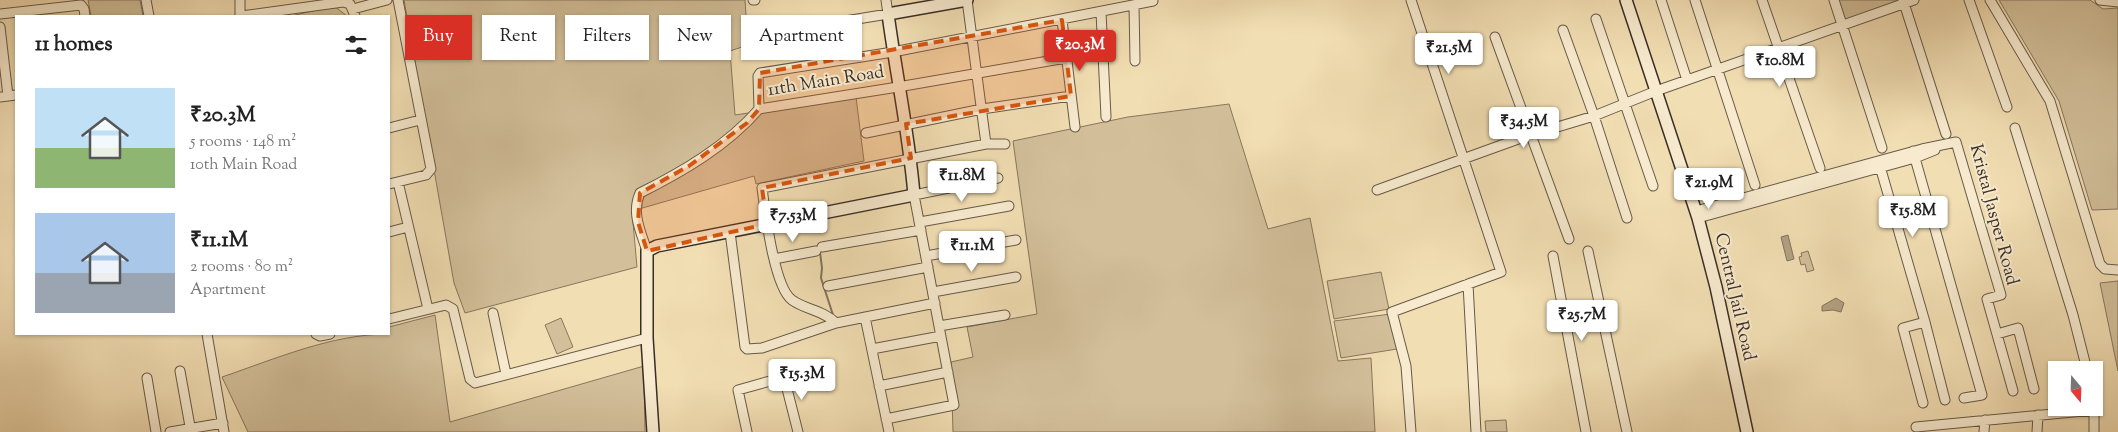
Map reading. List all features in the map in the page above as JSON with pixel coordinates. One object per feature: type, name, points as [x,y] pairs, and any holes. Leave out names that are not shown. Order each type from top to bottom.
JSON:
[{"type":"street","points":[[146,0],[149,15]]},
{"type":"street","points":[[240,0],[240,15]]},
{"type":"street","points":[[247,15],[343,2],[350,4],[354,13],[387,0]]},
{"type":"street","points":[[398,0],[431,169],[426,175],[393,183],[408,227],[428,309]]},
{"type":"street","points":[[886,0],[898,88],[911,158],[914,195],[954,405],[886,419]]},
{"type":"street","points":[[862,18],[967,0],[986,144]]},
{"type":"street","points":[[1411,0],[1501,272],[1392,312],[1406,366],[1411,432]]},
{"type":"street","name":"Central Jail Road","points":[[1626,0],[1697,215],[1716,287],[1746,432]]},
{"type":"street","points":[[1661,0],[1687,80]]},
{"type":"street","points":[[1694,0],[1755,185]]},
{"type":"street","points":[[1762,0],[1820,168]]},
{"type":"street","points":[[1834,0],[1882,148]]},
{"type":"street","points":[[1377,190],[1531,135],[1594,116],[1656,91],[1903,2],[1914,0]]},
{"type":"street","points":[[1968,0],[2007,107]]},
{"type":"street","points":[[1990,0],[2050,100],[2100,264],[2105,269],[2118,270]]},
{"type":"street","points":[[2100,0],[2118,2]]},
{"type":"street","points":[[653,432],[647,338],[647,251],[638,222],[636,208],[640,193],[689,166],[747,123],[759,110],[758,76],[760,73],[893,52],[1153,1]]},
{"type":"street","points":[[1903,2],[1946,134]]},
{"type":"street","points":[[0,14],[41,13],[81,5],[85,15]]},
{"type":"street","points":[[1134,5],[1135,61]]},
{"type":"street","points":[[1101,12],[1106,117]]},
{"type":"street","points":[[1596,19],[1653,186]]},
{"type":"street","points":[[1062,20],[1075,127]]},
{"type":"street","points":[[0,27],[8,96]]},
{"type":"street","points":[[1563,30],[1594,116],[1627,218]]},
{"type":"street","points":[[1495,37],[1569,239]]},
{"type":"street","name":"11th Main Road","points":[[759,110],[898,88],[1066,58]]},
{"type":"street","points":[[866,132],[982,109],[1071,96]]},
{"type":"street","points":[[390,128],[420,120]]},
{"type":"street","points":[[2015,128],[2085,361]]},
{"type":"street","name":"Kristal Jasper Road","points":[[1697,215],[1956,142],[2001,295],[1987,299],[2013,391]]},
{"type":"street","points":[[836,323],[824,313],[790,299],[785,292],[774,259],[762,188],[986,144],[1005,144]]},
{"type":"street","points":[[1914,154],[1982,395],[1964,398]]},
{"type":"street","points":[[1879,164],[1945,400]]},
{"type":"street","points":[[647,251],[657,246],[998,178]]},
{"type":"street","points":[[774,259],[1009,206]]},
{"type":"street","points":[[390,232],[408,227]]},
{"type":"street","points":[[730,232],[745,347],[747,349],[762,348],[836,323],[935,303]]},
{"type":"street","points":[[926,256],[1016,240]]},
{"type":"street","points":[[1588,251],[1627,432]]},
{"type":"street","points":[[1553,256],[1586,432]]},
{"type":"street","points":[[828,286],[928,266]]},
{"type":"street","points":[[933,292],[1016,277]]},
{"type":"street","points":[[1468,284],[1476,432]]},
{"type":"street","points":[[390,319],[446,305],[453,309],[472,382],[647,338]]},
{"type":"street","points":[[493,313],[506,374]]},
{"type":"street","points":[[939,326],[1005,315]]},
{"type":"street","points":[[865,318],[889,432]]},
{"type":"street","points":[[1923,403],[1903,328],[1924,322]]},
{"type":"street","points":[[1997,334],[2018,328],[2034,389]]},
{"type":"street","points":[[170,432],[223,427],[207,335]]},
{"type":"street","points":[[872,349],[941,336]]},
{"type":"street","points":[[747,432],[738,390],[806,371]]},
{"type":"street","points":[[180,372],[190,430]]},
{"type":"street","points":[[880,386],[948,372]]},
{"type":"street","points":[[784,377],[798,432]]},
{"type":"street","points":[[147,378],[156,432]]},
{"type":"street","points":[[1916,427],[1930,429],[1985,420],[2048,414]]},
{"type":"street","points":[[2037,432],[2038,415]]},
{"type":"street","points":[[2094,416],[2094,432]]},
{"type":"street","points":[[1984,432],[1985,420]]},
{"type":"highlighted area","points":[[1062,20],[1071,96],[906,124],[911,158],[762,188],[767,224],[647,251],[638,222],[640,193],[689,166],[747,123],[759,109],[760,73]]},
{"type":"shaded area","points":[[88,0],[140,0],[143,15],[91,15]]},
{"type":"shaded area","points":[[404,0],[745,0],[746,15],[741,15],[741,47],[731,51],[731,15],[659,15],[659,60],[731,60],[735,115],[856,97],[864,161],[756,184],[754,176],[632,211],[637,267],[465,313],[454,283],[415,60],[472,60],[472,15],[407,15]]},
{"type":"shaded area","points":[[1838,0],[1901,0],[1901,2],[1845,22]]},
{"type":"shaded area","points":[[1999,0],[2090,0],[2103,9],[2118,8],[2118,209],[2092,210],[2059,101]]},
{"type":"shaded area","points":[[334,6],[346,15],[295,15]]},
{"type":"shaded area","points":[[1229,104],[1268,229],[1310,218],[1338,361],[1371,358],[1375,432],[953,432],[951,362],[973,357],[967,327],[1037,314],[1013,141],[1128,117]]},
{"type":"shaded area","points":[[1788,235],[1794,259],[1787,261],[1781,237]]},
{"type":"shaded area","points":[[1808,251],[1814,270],[1807,272],[1805,264],[1801,265],[1799,257],[1802,256],[1801,253]]},
{"type":"shaded area","points":[[1381,272],[1389,309],[1334,319],[1327,281]]},
{"type":"shaded area","points":[[2118,281],[2118,371],[2100,283]]},
{"type":"shaded area","points":[[1836,298],[1844,303],[1841,312],[1833,310],[1822,311],[1822,306]]},
{"type":"shaded area","points":[[1391,314],[1397,349],[1341,358],[1334,321]]},
{"type":"shaded area","points":[[435,315],[450,422],[644,366],[645,432],[248,432],[222,377],[283,355],[325,343],[368,335],[390,335],[390,327]]},
{"type":"shaded area","points":[[561,318],[573,347],[557,354],[545,325]]},
{"type":"shaded area","points":[[1506,420],[1507,432],[1486,432],[1485,421]]},
{"type":"waterway","points":[[820,252],[821,278],[833,315]]}]
